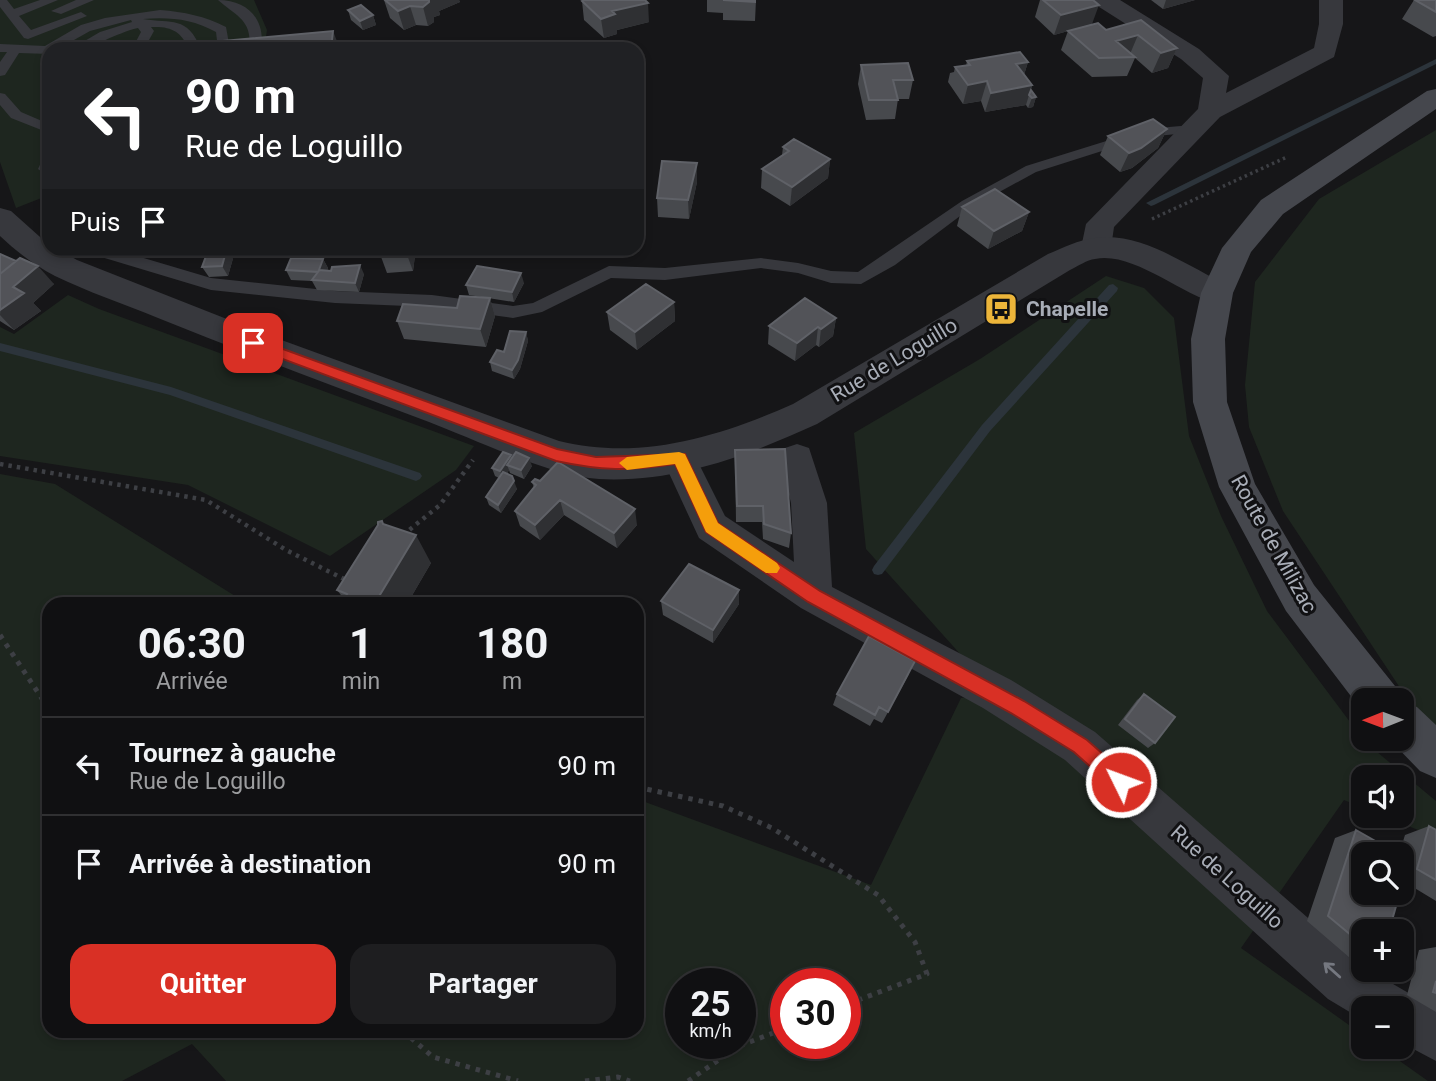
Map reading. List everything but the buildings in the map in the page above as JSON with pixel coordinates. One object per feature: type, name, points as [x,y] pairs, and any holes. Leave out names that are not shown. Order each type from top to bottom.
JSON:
[{"type":"main road","name":"Route de Milizac","points":[[1371,688],[1300,598],[1238,487],[1210,402],[1208,339],[1217,293],[1237,248],[1272,207],[1436,97]]},
{"type":"main road","points":[[1414,734],[1436,757]]},
{"type":"street","points":[[1104,0],[1189,54],[1216,76],[1202,120]]},
{"type":"street","points":[[1096,248],[1100,224],[1202,120],[1325,52],[1331,24],[1331,0]]},
{"type":"street","name":"Rue de Loguillo","points":[[0,218],[32,249],[42,254]]},
{"type":"street","name":"Rue de Loguillo","points":[[47,257],[65,268],[253,343],[556,455],[596,464],[679,458],[766,432],[805,414],[1059,261],[1096,248],[1115,248],[1135,254],[1217,293]]},
{"type":"street","name":"Rue de Loguillo","points":[[679,458],[712,527],[814,596],[997,694],[1080,746],[1345,982],[1369,996]]},
{"type":"street","points":[[797,458],[809,503],[814,596]]},
{"type":"street","points":[[1414,1023],[1436,1036]]},
{"type":"lane","points":[[10,11],[19,0]]},
{"type":"lane","points":[[10,11],[52,0]]},
{"type":"lane","points":[[224,0],[244,11],[251,20],[256,30],[255,42]]},
{"type":"lane","points":[[118,1],[148,31],[142,42]]},
{"type":"lane","points":[[10,11],[28,35],[90,6]]},
{"type":"lane","points":[[59,42],[82,26],[128,11],[172,8],[198,13],[216,23],[222,30],[224,42]]},
{"type":"lane","points":[[89,42],[106,32],[141,24],[168,25],[183,30],[193,42]]},
{"type":"lane","points":[[0,48],[42,50]]},
{"type":"lane","points":[[0,72],[15,48]]},
{"type":"lane","points":[[0,97],[16,116],[42,126]]},
{"type":"lane","points":[[115,256],[211,284],[335,297],[432,301],[513,312],[536,308],[610,272],[665,274],[761,263],[798,268],[831,277],[861,278],[967,204],[1031,169],[1145,133],[1202,120]]},
{"type":"lane","points":[[47,257],[52,256]]},
{"type":"path","points":[[1096,248],[1120,233],[1297,152]]},
{"type":"path","points":[[399,538],[440,505],[495,431]]},
{"type":"path","points":[[0,464],[206,500],[286,550],[349,581]]},
{"type":"path","points":[[346,592],[349,581],[359,572]]},
{"type":"path","points":[[0,635],[42,698]]},
{"type":"path","points":[[644,789],[723,806],[772,828],[878,895],[915,942],[927,974],[861,999]]},
{"type":"path","points":[[688,1081],[739,1046],[770,1034]]},
{"type":"path","points":[[411,1038],[433,1057],[518,1081]]},
{"type":"path","points":[[585,1081],[618,1077],[630,1081]]},
{"type":"shaded area","points":[[0,0],[254,0],[267,30],[265,42],[42,42],[42,198],[16,208],[0,162]]},
{"type":"shaded area","points":[[1436,130],[1436,728],[1416,712],[1414,688],[1400,688],[1283,511],[1249,427],[1245,385],[1255,282],[1319,199]]},
{"type":"shaded area","points":[[1106,276],[1144,288],[1174,318],[1189,436],[1221,516],[1267,611],[1351,723],[1351,751],[1376,751],[1393,765],[1351,765],[1351,803],[1344,800],[1241,948],[1351,1026],[1351,1059],[1397,1059],[1428,1081],[226,1081],[192,1044],[122,1081],[0,1081],[0,474],[55,484],[237,597],[42,597],[42,1038],[644,1038],[644,802],[871,885],[961,698],[996,694],[866,549],[854,433],[980,359]]},
{"type":"shaded area","points":[[68,295],[99,309],[474,446],[456,470],[330,556],[188,485],[0,456],[0,327],[14,334]]},
{"type":"shaded area","points":[[1414,783],[1436,801],[1436,837],[1413,828]]},
{"type":"waterway","points":[[1151,203],[1436,61]]},
{"type":"waterway","points":[[878,570],[986,428],[1113,288]]},
{"type":"waterway","points":[[0,347],[171,391],[416,476]]},
{"type":"slow traffic","points":[[627,463],[679,458],[712,527],[772,568]]},
{"type":"place","name":"Chapelle","points":[[1001,309]]},
{"type":"route","points":[[253,343],[556,455],[596,464],[679,458],[712,527],[814,596],[1018,707],[1080,746],[1121,782]]}]
